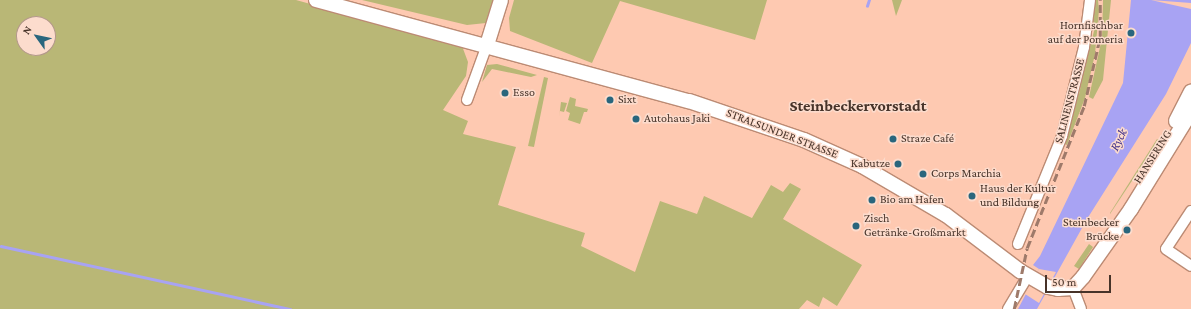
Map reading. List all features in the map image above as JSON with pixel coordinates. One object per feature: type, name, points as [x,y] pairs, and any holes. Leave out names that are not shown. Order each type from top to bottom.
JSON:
[{"type":"main road","name":"STRALSUNDER STRASSE","points":[[316,0],[487,45],[732,114],[804,140],[862,166],[946,214],[1031,277],[1048,287],[1058,289],[1073,288]]},
{"type":"main road","points":[[487,45],[501,0]]},
{"type":"main road","name":"HANSERING","points":[[1183,127],[1191,92]]},
{"type":"main road","name":"HANSERING","points":[[1073,288],[1089,269],[1119,224],[1131,209],[1191,112]]},
{"type":"street","name":"SALINENSTRASSE","points":[[1018,244],[1062,136],[1084,47],[1090,0]]},
{"type":"street","points":[[467,100],[487,45]]},
{"type":"street","points":[[1191,211],[1166,249],[1191,266]]},
{"type":"street","points":[[1008,309],[1031,277]]},
{"type":"street","points":[[1073,288],[1081,309]]},
{"type":"shaded area","points":[[0,0],[296,0],[462,46],[468,62],[466,76],[443,110],[468,121],[463,134],[516,147],[498,205],[585,233],[581,246],[635,272],[660,201],[697,214],[704,196],[752,218],[771,185],[783,192],[790,183],[801,189],[783,219],[862,265],[837,306],[823,297],[819,307],[807,300],[799,309],[0,309]]},
{"type":"shaded area","points":[[362,0],[494,0],[486,23],[467,25]]},
{"type":"shaded area","points":[[514,0],[767,0],[755,40],[620,1],[592,63],[510,31],[509,18]]},
{"type":"shaded area","points":[[892,0],[902,0],[896,16]]},
{"type":"shaded area","points":[[1096,0],[1098,0],[1099,10],[1095,54],[1085,98],[1067,145],[1063,143],[1076,96],[1079,94],[1085,66],[1083,64],[1087,59],[1094,31],[1092,28]]},
{"type":"shaded area","points":[[1103,0],[1111,0],[1103,80],[1093,99],[1089,97],[1102,38]]},
{"type":"shaded area","points":[[497,64],[537,75],[531,77],[492,69],[482,82],[487,65]]},
{"type":"shaded area","points":[[544,77],[548,78],[534,147],[528,146]]},
{"type":"shaded area","points":[[570,97],[576,99],[575,106],[588,109],[587,112],[584,112],[580,124],[568,120],[570,113],[566,111]]},
{"type":"shaded area","points":[[561,102],[567,103],[564,112],[560,111],[559,118]]},
{"type":"shaded area","points":[[1157,139],[1159,140],[1110,214],[1110,213]]},
{"type":"shaded area","points":[[1089,244],[1093,247],[1079,269],[1074,266]]},
{"type":"water","name":"Ryck","points":[[1131,0],[1191,0],[1191,43],[1166,94],[1087,219],[1037,309],[1018,309],[1039,269],[1033,265],[1040,256],[1123,83]]},
{"type":"pier","points":[[1151,0],[1191,3],[1191,9]]},
{"type":"pier","name":"Steinbecker Brücke","points":[[1039,269],[1056,272],[1039,303],[1025,294]]},
{"type":"waterway","points":[[867,6],[869,0]]},
{"type":"waterway","points":[[1,246],[290,309]]},
{"type":"railway","points":[[1014,309],[1027,248],[1084,106],[1100,37],[1100,0]]},
{"type":"place","name":"Hornfischbar auf der Pomeria","points":[[1131,33]]},
{"type":"place","name":"Esso","points":[[505,93]]},
{"type":"place","name":"Sixt","points":[[610,100]]},
{"type":"place","name":"Autohaus Jaki","points":[[636,119]]},
{"type":"place","name":"Straze Café","points":[[893,139]]},
{"type":"place","name":"Kabutze","points":[[898,164]]},
{"type":"place","name":"Corps Marchia","points":[[923,174]]},
{"type":"place","name":"Haus der Kultur und Bildung","points":[[972,196]]},
{"type":"place","name":"Bio am Hafen","points":[[872,200]]},
{"type":"place","name":"Zisch Getränke-Großmarkt","points":[[856,226]]},
{"type":"place","name":"Steinbecker Brücke","points":[[1127,230]]},
{"type":"district","name":"Steinbeckervorstadt","points":[[858,106]]}]
